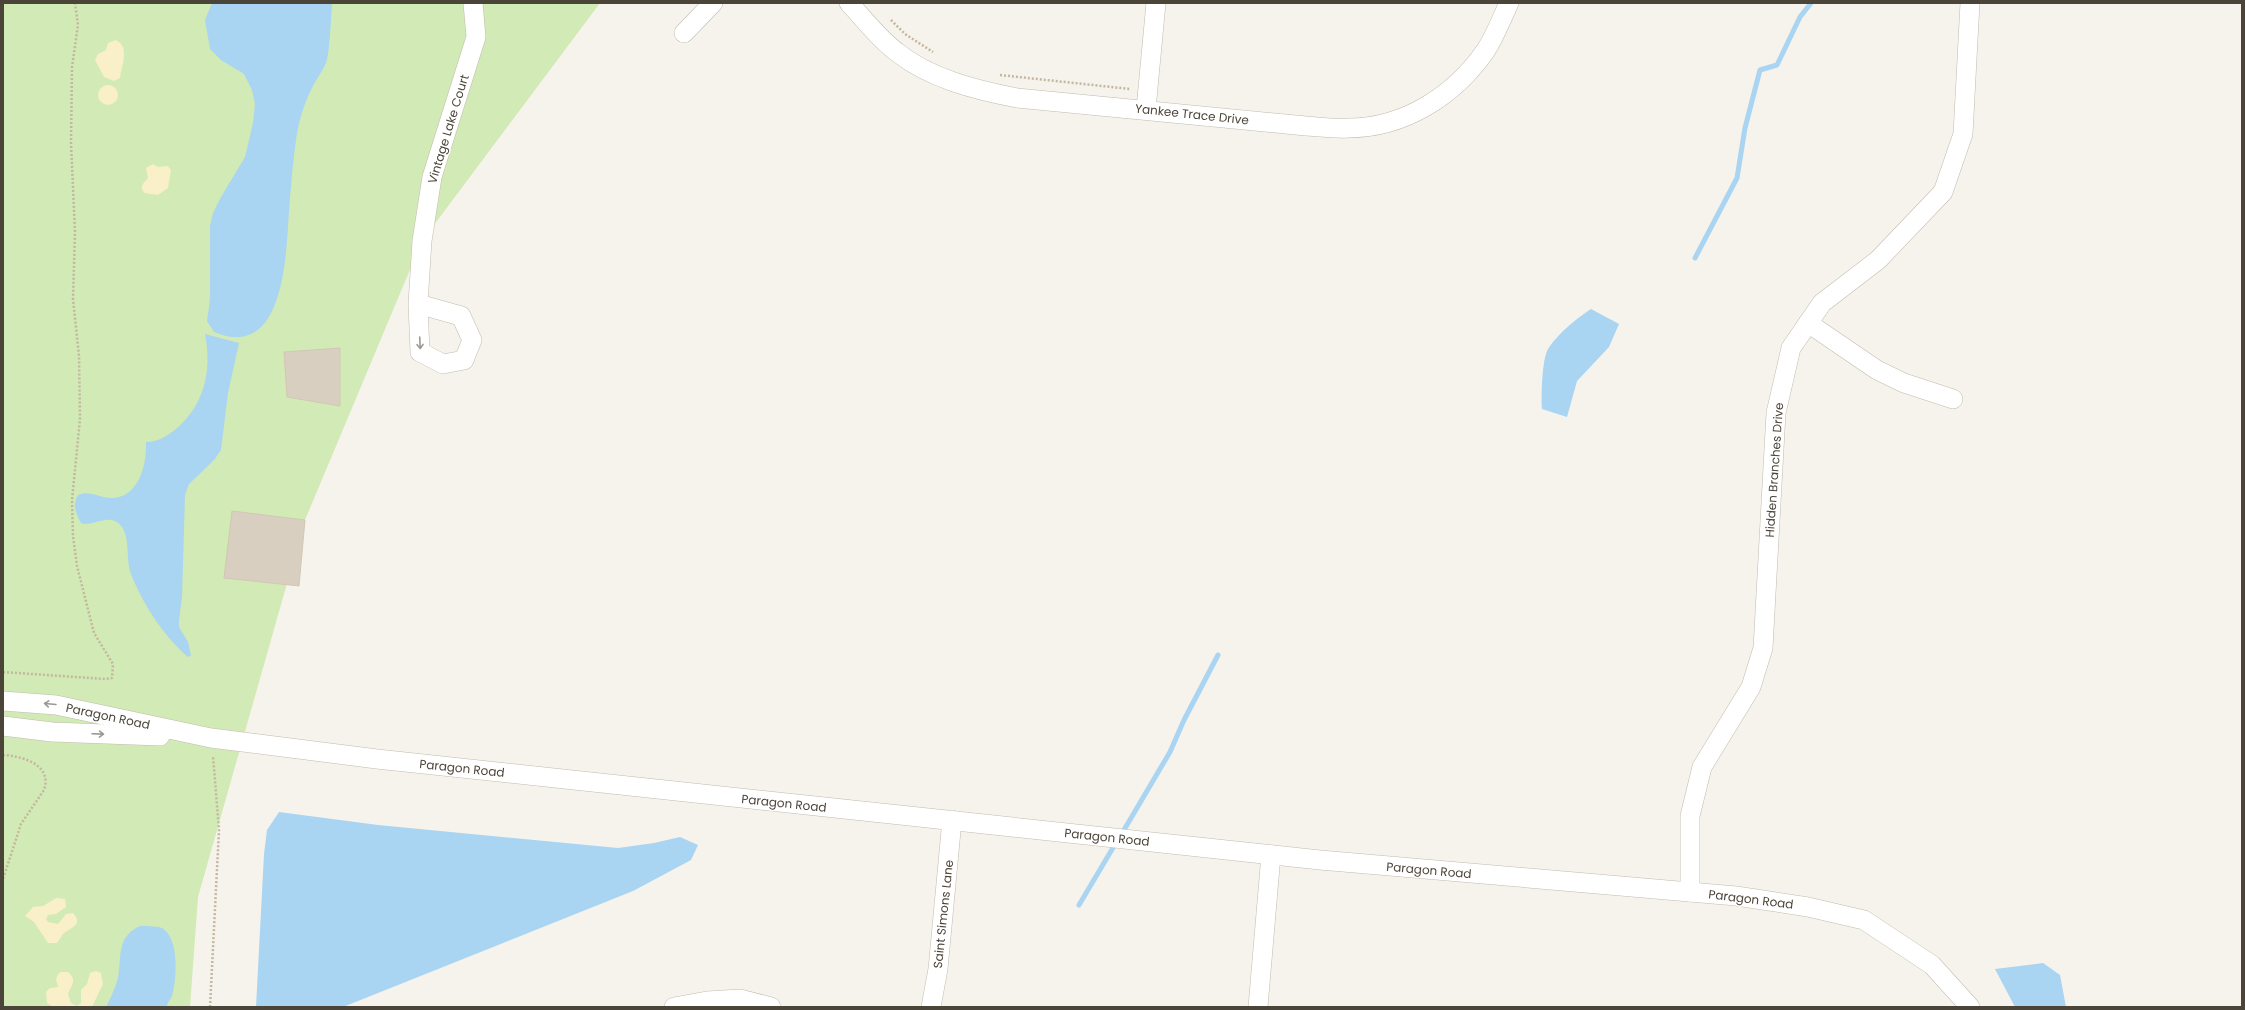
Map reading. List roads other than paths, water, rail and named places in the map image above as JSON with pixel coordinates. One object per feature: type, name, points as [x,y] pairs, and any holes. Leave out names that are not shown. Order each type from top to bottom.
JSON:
[{"type":"street","name":"Vintage Lake Court","points":[[418,304],[422,241],[432,177],[476,37],[473,3]]},
{"type":"street","points":[[684,33],[713,3]]},
{"type":"street","name":"Yankee Trace Drive","points":[[849,3],[881,39],[898,54],[916,66],[966,87],[1017,98],[1147,100],[1306,126],[1349,128],[1388,123],[1418,111],[1437,101],[1453,88],[1473,67],[1487,48],[1509,3]]},
{"type":"street","points":[[1147,100],[1156,3]]},
{"type":"street","name":"Hidden Branches Drive","points":[[1690,892],[1690,816],[1702,767],[1751,687],[1763,648],[1776,412],[1791,348],[1822,302],[1878,260],[1943,192],[1963,134],[1970,3]]},
{"type":"street","points":[[1808,322],[1877,370],[1904,383],[1953,399]]},
{"type":"street","name":"Paragon Road","points":[[3,701],[56,705],[211,738],[377,759],[1271,855],[1690,892],[1808,907],[1864,920],[1932,965],[1970,1007]]},
{"type":"street","name":"Paragon Road","points":[[3,726],[52,732],[211,738]]},
{"type":"street","name":"Saint Simons Lane","points":[[931,1007],[938,969],[952,820]]},
{"type":"street","points":[[1258,1007],[1271,855]]},
{"type":"street","points":[[674,1007],[708,1001],[740,999],[771,1007]]},
{"type":"water","points":[[212,3],[332,3],[326,63],[306,102],[297,133],[292,172],[286,252],[283,276],[277,299],[268,318],[255,332],[237,337],[214,332],[207,321],[210,299],[210,226],[213,213],[221,197],[245,157],[253,123],[255,104],[252,90],[244,74],[221,60],[210,49],[205,20]]},
{"type":"water","points":[[1591,309],[1619,324],[1609,347],[1577,381],[1567,417],[1542,409],[1543,371],[1547,351],[1555,339],[1579,317]]},
{"type":"water","points":[[205,334],[239,343],[228,393],[221,450],[214,460],[189,484],[185,495],[182,597],[179,627],[188,642],[191,656],[188,657],[163,630],[148,608],[136,586],[129,568],[125,532],[122,526],[112,520],[103,520],[90,524],[81,523],[76,513],[75,502],[78,495],[87,493],[111,498],[121,496],[135,486],[143,469],[146,442],[158,440],[176,429],[194,409],[200,397],[207,373],[208,361]]},
{"type":"water","points":[[279,812],[378,825],[618,848],[654,843],[680,837],[698,845],[691,860],[633,891],[343,1007],[256,1007],[264,854],[267,830]]},
{"type":"water","points":[[140,926],[159,927],[166,931],[171,938],[174,947],[176,968],[172,996],[167,1007],[106,1007],[118,978],[120,955],[124,941],[132,930]]},
{"type":"water","points":[[2043,963],[2060,975],[2066,1007],[2015,1007],[1995,969]]},
{"type":"waterway","points":[[1695,258],[1737,178],[1745,128],[1760,70],[1777,65],[1800,17],[1811,3]]},
{"type":"waterway","points":[[1121,835],[1170,752],[1184,720],[1218,655]]},
{"type":"waterway","points":[[1079,905],[1117,841]]}]
